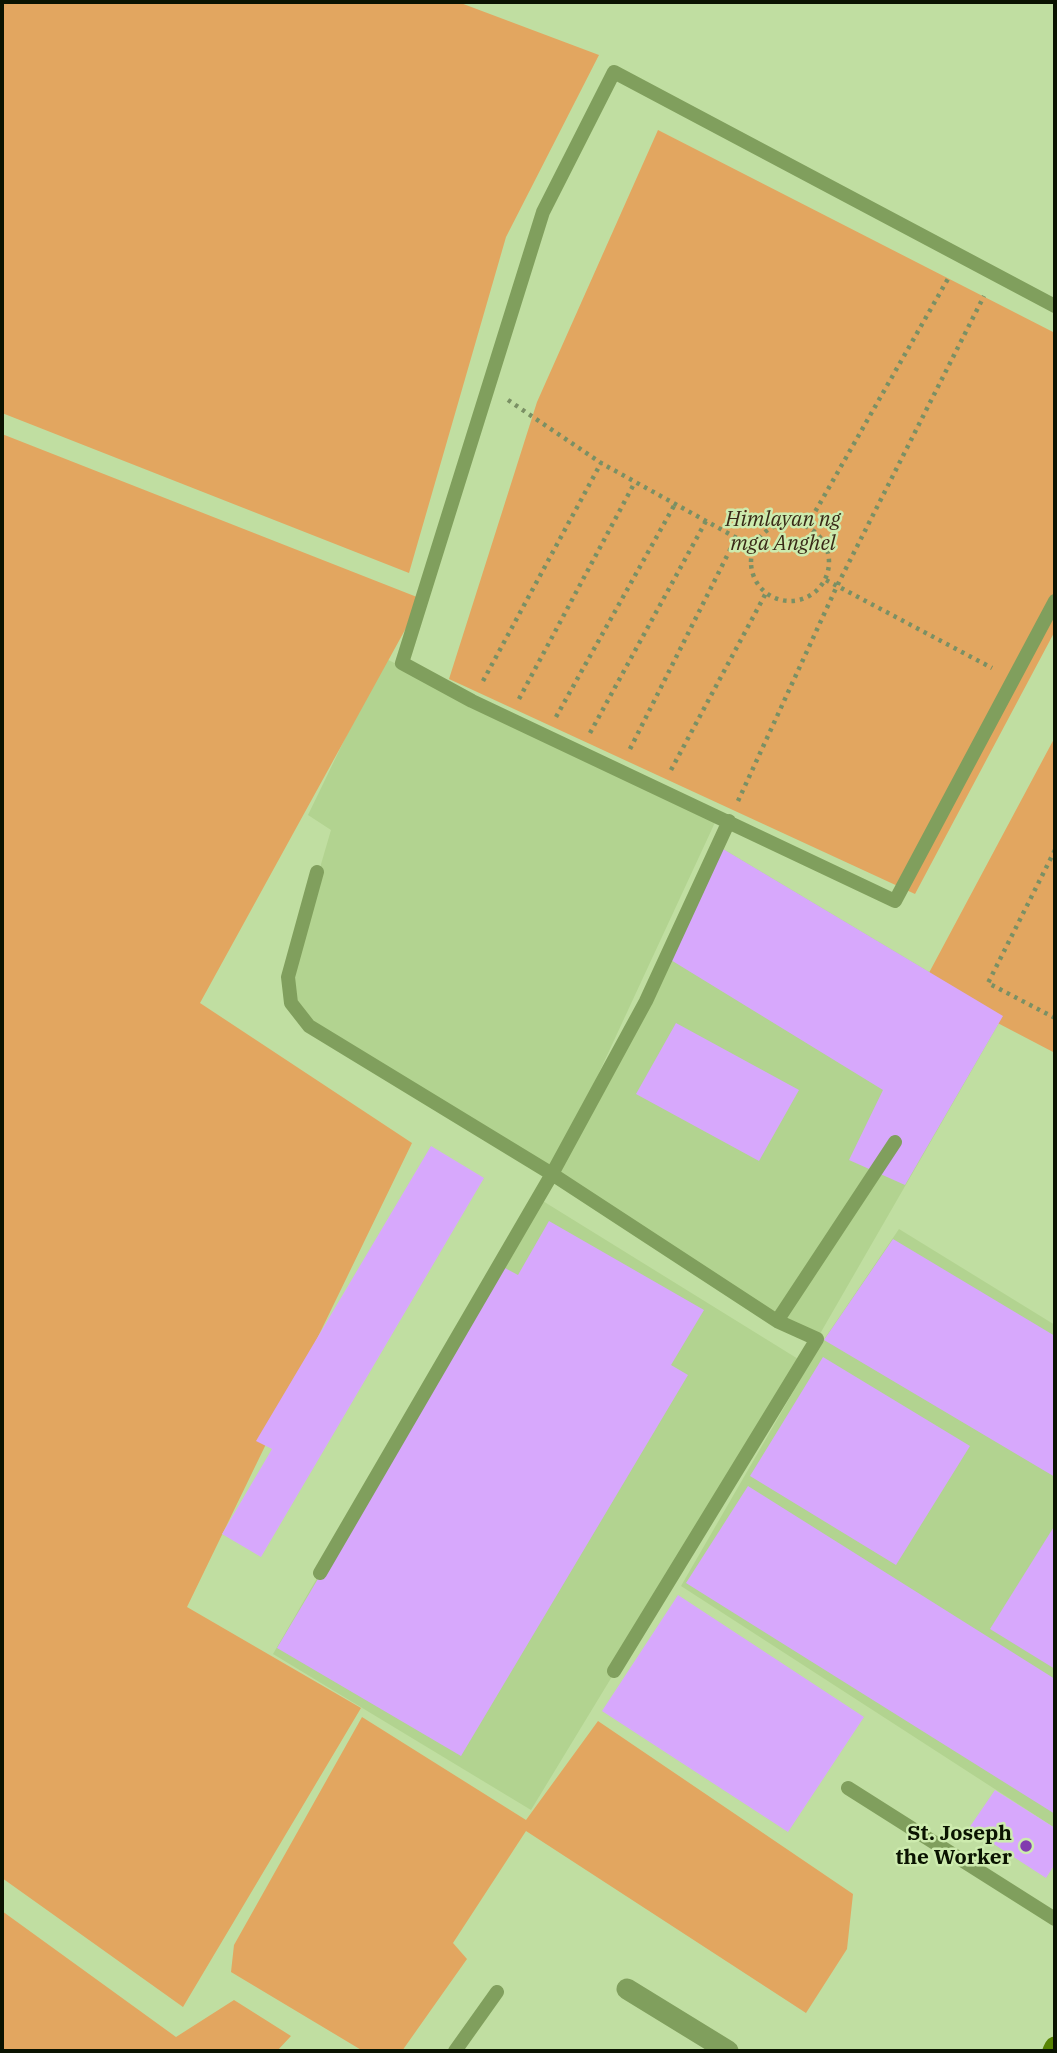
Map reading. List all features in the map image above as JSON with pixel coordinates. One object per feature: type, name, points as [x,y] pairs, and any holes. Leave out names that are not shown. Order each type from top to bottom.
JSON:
[{"type":"main road","points":[[1052,2051],[1055,2047]]},
{"type":"street","points":[[627,1989],[728,2051]]},
{"type":"lane","points":[[1055,306],[960,258],[614,72],[543,212],[402,663],[472,701],[895,901],[1015,681],[1055,601]]},
{"type":"lane","points":[[320,1573],[552,1174],[646,1000],[729,821]]},
{"type":"lane","points":[[317,873],[288,977],[291,1003],[309,1026],[552,1174],[777,1321],[817,1339],[614,1671]]},
{"type":"lane","points":[[777,1321],[895,1142]]},
{"type":"lane","points":[[848,1788],[1055,1919]]},
{"type":"lane","points":[[455,2051],[497,1992]]},
{"type":"path","points":[[807,526],[960,258]]},
{"type":"path","points":[[729,821],[837,586],[995,275]]},
{"type":"path","points":[[488,387],[601,463],[753,547]]},
{"type":"path","points":[[472,701],[601,463]]},
{"type":"path","points":[[509,718],[635,482]]},
{"type":"path","points":[[545,736],[676,504]]},
{"type":"path","points":[[580,752],[706,521]]},
{"type":"path","points":[[782,523],[807,526],[825,543],[829,555],[826,580],[819,589],[799,601],[776,599],[766,593],[752,573],[753,547],[770,528],[782,523]]},
{"type":"path","points":[[619,770],[736,538]]},
{"type":"path","points":[[826,580],[1015,681]]},
{"type":"path","points":[[661,790],[766,593]]},
{"type":"path","points":[[1055,850],[988,983],[1055,1018]]},
{"type":"shaded area","points":[[384,658],[718,816],[559,1159],[718,846],[1003,1016],[817,1339],[309,1026],[291,1003],[288,977],[331,830],[308,815]]},
{"type":"shaded area","points":[[538,1198],[803,1362],[531,1810],[273,1654]]},
{"type":"shaded area","points":[[899,1229],[1055,1325],[1055,1828],[681,1586],[819,1347]]},
{"type":"green space","points":[[2,2],[458,2],[599,55],[506,237],[409,573],[2,413]]},
{"type":"green space","name":"Himlayan ng mga Anghel","points":[[658,130],[1055,333],[1055,631],[915,894],[449,679],[537,402]]},
{"type":"green space","points":[[2,434],[422,599],[200,1003],[412,1143],[187,1607],[361,1708],[183,2007],[2,1878]]},
{"type":"green space","points":[[1055,737],[1055,1053],[923,984]]},
{"type":"green space","points":[[362,1717],[526,1820],[598,1721],[853,1894],[847,1949],[806,2013],[526,1831],[453,1943],[467,1959],[402,2051],[363,2051],[231,1972],[234,1945]]},
{"type":"green space","points":[[2,1911],[176,2037],[234,2000],[291,2036],[277,2051],[2,2051]]},
{"type":"building","points":[[718,846],[1003,1016],[905,1185],[849,1160],[883,1090],[666,957]]},
{"type":"building","points":[[676,1023],[799,1090],[759,1161],[636,1094]]},
{"type":"building","points":[[431,1146],[484,1178],[261,1557],[222,1534],[272,1449],[256,1441]]},
{"type":"building","points":[[549,1221],[704,1310],[671,1365],[688,1375],[461,1756],[277,1648],[503,1267],[518,1275]]},
{"type":"building","points":[[893,1239],[1055,1336],[1055,1477],[824,1340]]},
{"type":"building","points":[[823,1357],[970,1446],[896,1565],[750,1476]]},
{"type":"building","points":[[748,1486],[1055,1679],[1055,1814],[686,1583]]},
{"type":"building","points":[[1055,1525],[1055,1669],[990,1629]]},
{"type":"building","points":[[678,1595],[864,1717],[788,1832],[602,1711]]},
{"type":"building","name":"St. Joseph the Worker","points":[[995,1790],[1055,1828],[1055,1864],[1046,1878],[969,1828]]},
{"type":"place","name":"St. Joseph the Worker","points":[[1026,1846]]}]
